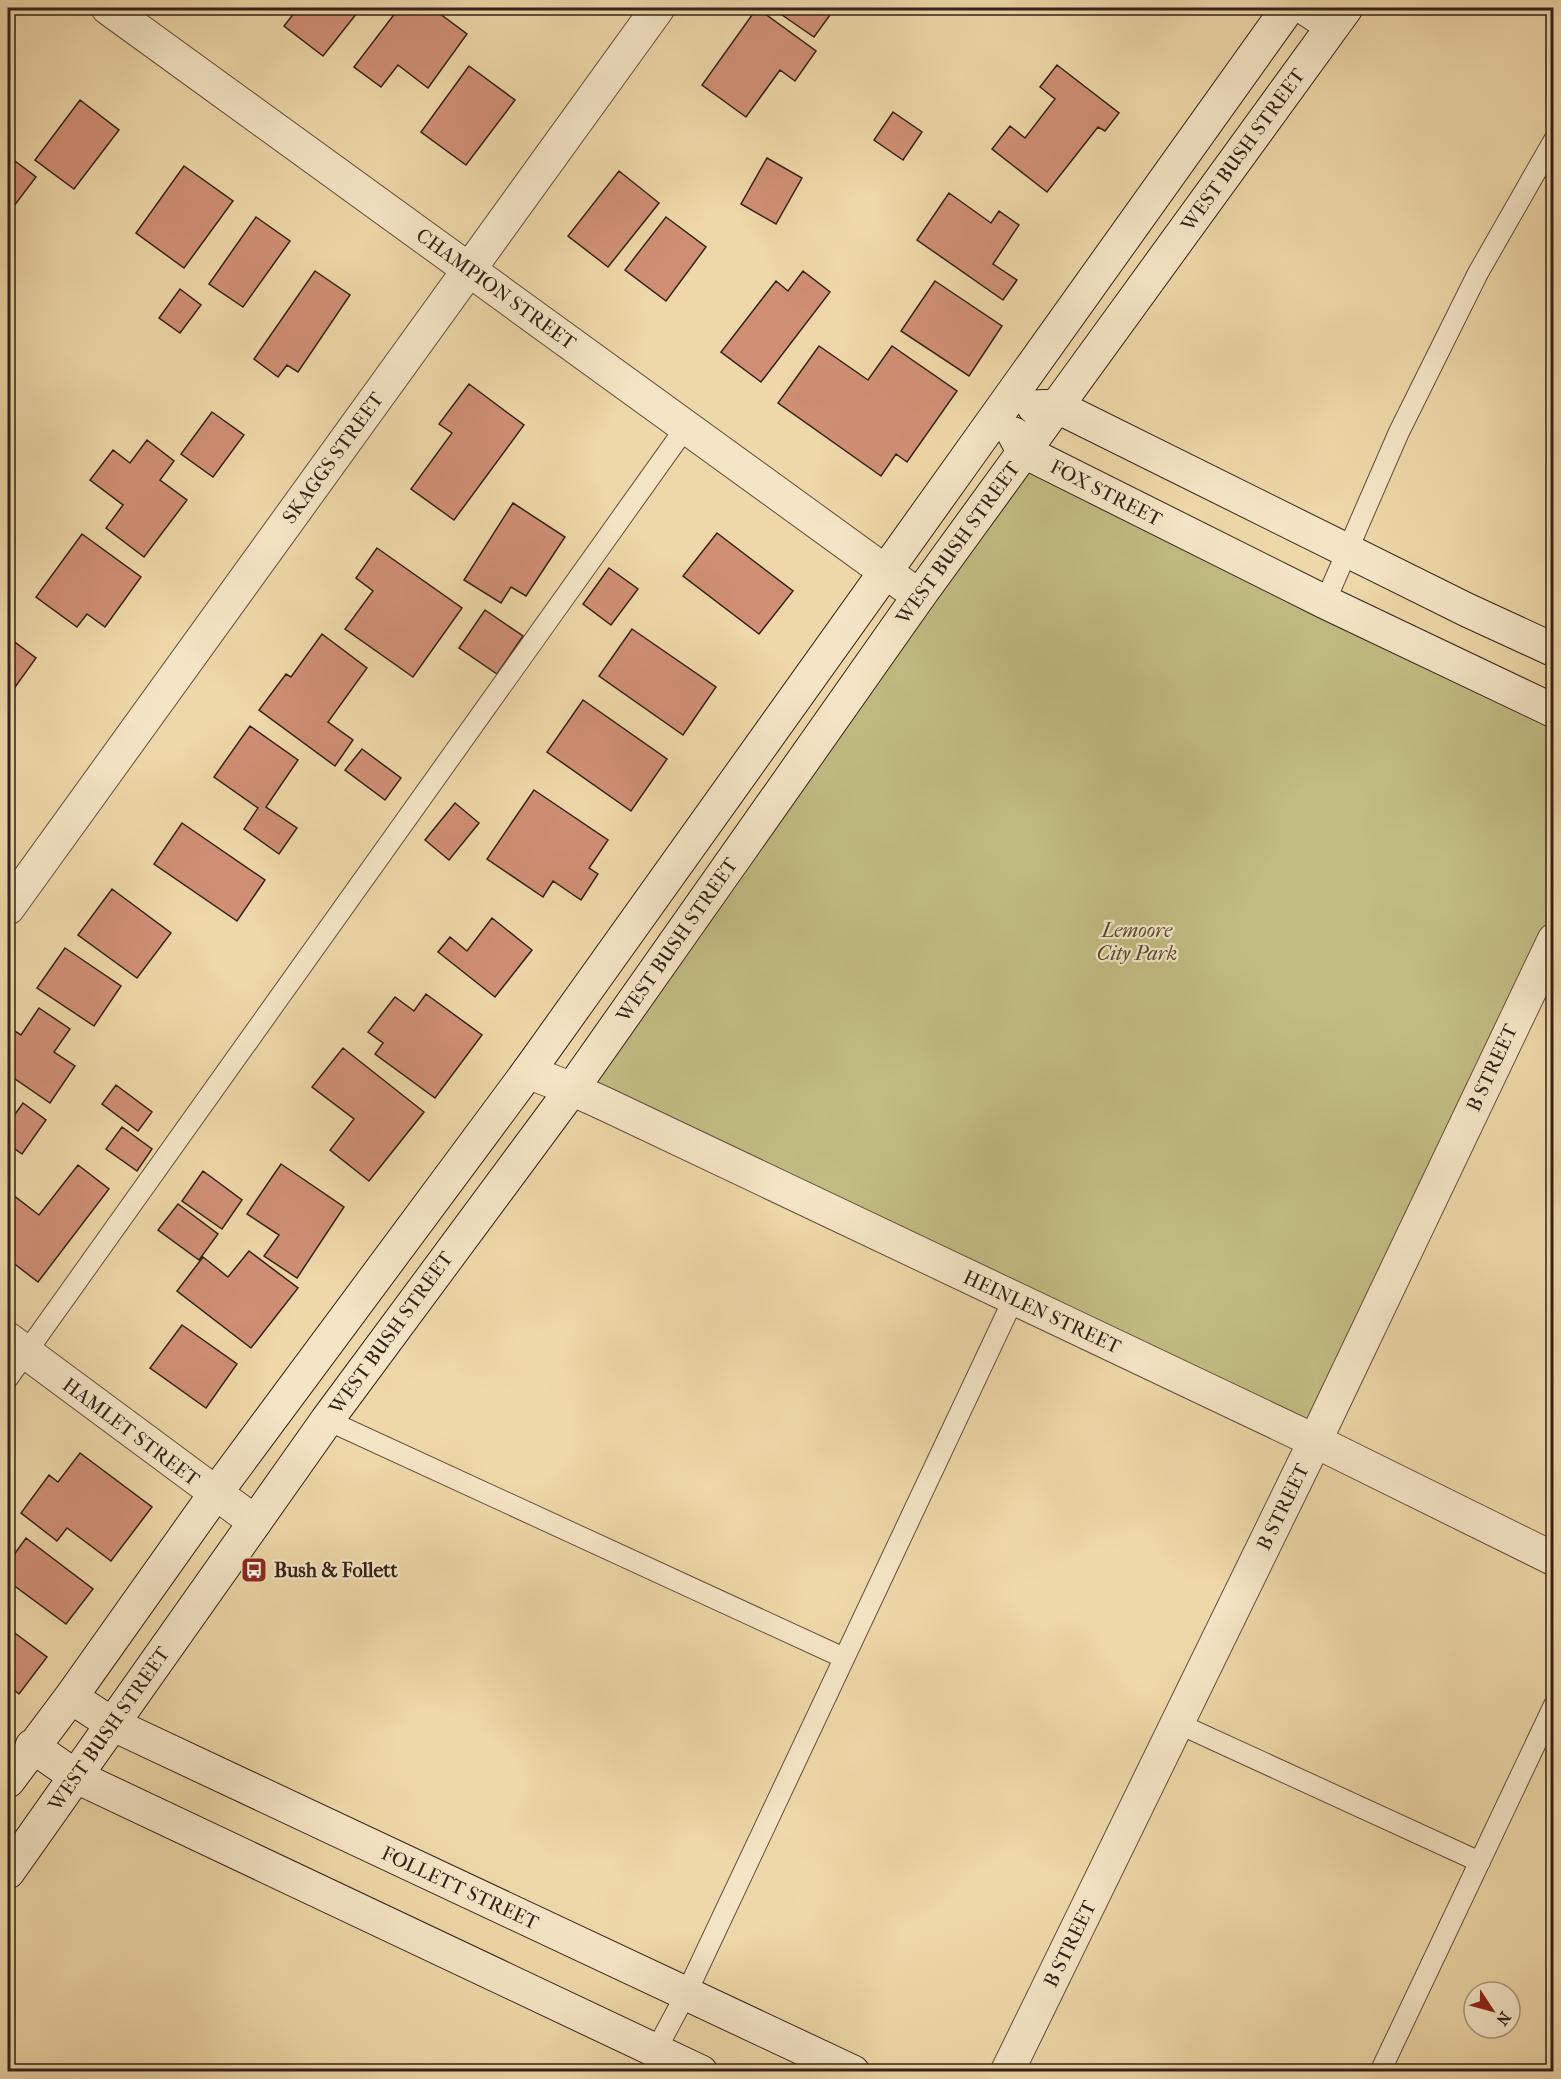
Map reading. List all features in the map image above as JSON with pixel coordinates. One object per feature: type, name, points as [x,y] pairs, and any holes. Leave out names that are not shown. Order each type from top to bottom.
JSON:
[{"type":"street","name":"CHAMPION STREET","points":[[108,8],[919,596]]},
{"type":"street","name":"SKAGGS STREET","points":[[8,908],[658,8]]},
{"type":"street","points":[[8,1781],[215,1494],[528,1072],[1287,8]]},
{"type":"street","name":"WEST BUSH STREET","points":[[8,1872],[327,1420],[572,1089],[919,596],[1337,19]]},
{"type":"street","points":[[1001,409],[1056,406],[1467,610],[1554,650]]},
{"type":"street","points":[[1001,409],[1023,451]]},
{"type":"street","name":"FOX STREET","points":[[1023,451],[1325,602],[1554,711]]},
{"type":"street","name":"B STREET","points":[[1007,2072],[1314,1441],[1554,940]]},
{"type":"street","name":"HEINLEN STREET","points":[[528,1072],[572,1089],[1014,1298],[1314,1441],[1554,1559]]},
{"type":"street","name":"HAMLET STREET","points":[[14,1357],[255,1522]]},
{"type":"street","name":"FOLLETT STREET","points":[[70,1697],[112,1724],[853,2072]]},
{"type":"street","points":[[32,1746],[75,1776],[701,2072]]},
{"type":"lane","points":[[1293,8],[1337,19]]},
{"type":"lane","points":[[1325,602],[1399,432],[1478,273],[1554,140]]},
{"type":"lane","points":[[14,1357],[686,427]]},
{"type":"lane","points":[[656,2050],[686,1994],[1014,1298]]},
{"type":"lane","points":[[327,1420],[844,1658]]},
{"type":"lane","points":[[1380,2072],[1554,1705]]},
{"type":"lane","points":[[1177,1723],[1480,1863]]},
{"type":"green space","name":"Lemoore City Park","points":[[1023,451],[1553,710],[1553,940],[1315,1441],[572,1089]]},
{"type":"building","points":[[298,8],[361,8],[323,56],[284,26]]},
{"type":"building","points":[[399,8],[432,8],[467,34],[428,88],[398,65],[381,87],[354,67]]},
{"type":"building","points":[[757,8],[816,51],[795,81],[780,70],[746,117],[702,85]]},
{"type":"building","points":[[772,8],[819,8],[830,15],[814,37]]},
{"type":"building","points":[[1057,65],[1119,113],[1105,131],[1098,127],[1047,192],[992,149],[1010,126],[1025,138],[1055,99],[1040,87]]},
{"type":"building","points":[[469,66],[515,100],[466,165],[421,132]]},
{"type":"building","points":[[80,100],[119,130],[74,189],[35,160]]},
{"type":"building","points":[[893,112],[922,132],[903,160],[874,140]]},
{"type":"building","points":[[767,158],[802,178],[776,224],[741,204]]},
{"type":"building","points":[[15,161],[36,177],[14,206],[8,201],[8,172]]},
{"type":"building","points":[[184,166],[233,201],[184,268],[136,233]]},
{"type":"building","points":[[619,171],[659,203],[608,267],[568,236]]},
{"type":"building","points":[[949,193],[991,223],[999,211],[1019,225],[993,264],[1017,280],[1003,300],[917,240]]},
{"type":"building","points":[[256,217],[290,241],[243,307],[209,284]]},
{"type":"building","points":[[666,217],[706,247],[666,301],[625,270]]},
{"type":"building","points":[[315,271],[350,295],[298,372],[287,365],[278,377],[254,359]]},
{"type":"building","points":[[803,271],[830,292],[761,382],[721,352],[776,281],[788,291]]},
{"type":"building","points":[[935,281],[1002,326],[969,376],[901,331]]},
{"type":"building","points":[[180,289],[201,305],[180,333],[159,318]]},
{"type":"building","points":[[819,346],[868,380],[892,346],[957,391],[907,462],[896,454],[881,476],[778,403]]},
{"type":"building","points":[[469,384],[524,425],[454,520],[411,489],[452,433],[439,424]]},
{"type":"building","points":[[212,412],[244,435],[213,477],[181,454]]},
{"type":"building","points":[[147,440],[174,461],[160,480],[187,500],[144,557],[106,528],[123,505],[90,480],[113,450],[130,463]]},
{"type":"building","points":[[513,503],[565,537],[526,596],[511,587],[501,603],[464,580]]},
{"type":"building","points":[[717,533],[793,591],[759,634],[683,576]]},
{"type":"building","points":[[82,534],[141,577],[105,627],[87,614],[77,627],[36,597]]},
{"type":"building","points":[[377,548],[462,608],[413,677],[345,629],[373,591],[356,578]]},
{"type":"building","points":[[609,568],[638,589],[611,625],[583,604]]},
{"type":"building","points":[[485,610],[523,636],[497,674],[459,648]]},
{"type":"building","points":[[632,629],[716,687],[683,735],[599,676]]},
{"type":"building","points":[[322,634],[367,668],[328,722],[353,740],[335,766],[259,710],[286,674],[291,677]]},
{"type":"building","points":[[8,637],[36,658],[8,697]]},
{"type":"building","points":[[583,700],[667,759],[631,811],[547,752]]},
{"type":"building","points":[[250,726],[298,760],[266,807],[297,828],[279,854],[244,829],[258,808],[214,777]]},
{"type":"building","points":[[362,749],[401,778],[385,800],[345,770]]},
{"type":"building","points":[[534,790],[608,840],[589,868],[598,874],[581,900],[553,881],[543,897],[487,859]]},
{"type":"building","points":[[455,803],[479,823],[449,860],[425,840]]},
{"type":"building","points":[[182,823],[265,880],[237,921],[154,864]]},
{"type":"building","points":[[112,889],[171,933],[137,978],[78,935]]},
{"type":"building","points":[[492,918],[532,950],[495,997],[438,952],[450,937],[467,951]]},
{"type":"building","points":[[65,948],[121,986],[94,1026],[37,988]]},
{"type":"building","points":[[426,994],[482,1035],[435,1098],[375,1054],[383,1043],[368,1032],[395,997],[414,1011]]},
{"type":"building","points":[[39,1008],[70,1029],[54,1052],[75,1066],[50,1103],[8,1074],[8,1032],[10,1028],[21,1035]]},
{"type":"building","points":[[343,1048],[424,1112],[369,1181],[330,1150],[354,1119],[312,1087]]},
{"type":"building","points":[[116,1085],[152,1112],[138,1131],[102,1104]]},
{"type":"building","points":[[23,1103],[46,1120],[22,1154],[8,1144],[8,1124]]},
{"type":"building","points":[[122,1127],[152,1149],[137,1171],[106,1149]]},
{"type":"building","points":[[281,1164],[344,1207],[297,1278],[264,1256],[279,1235],[247,1214]]},
{"type":"building","points":[[78,1165],[109,1189],[38,1282],[8,1259],[11,1248],[8,1245],[8,1194],[9,1192],[39,1215]]},
{"type":"building","points":[[203,1171],[242,1200],[222,1229],[182,1201]]},
{"type":"building","points":[[178,1204],[218,1234],[199,1260],[158,1230]]},
{"type":"building","points":[[249,1251],[298,1288],[251,1348],[177,1291],[203,1257],[228,1277]]},
{"type":"building","points":[[182,1325],[237,1364],[206,1408],[150,1368]]},
{"type":"building","points":[[80,1453],[152,1507],[111,1561],[67,1528],[57,1541],[21,1513],[49,1475],[58,1482]]},
{"type":"building","points":[[26,1538],[93,1589],[66,1624],[8,1581],[8,1563]]},
{"type":"building","points":[[8,1628],[47,1657],[19,1694],[8,1685]]},
{"type":"place","name":"Bush & Follett","points":[[254,1570]]}]
